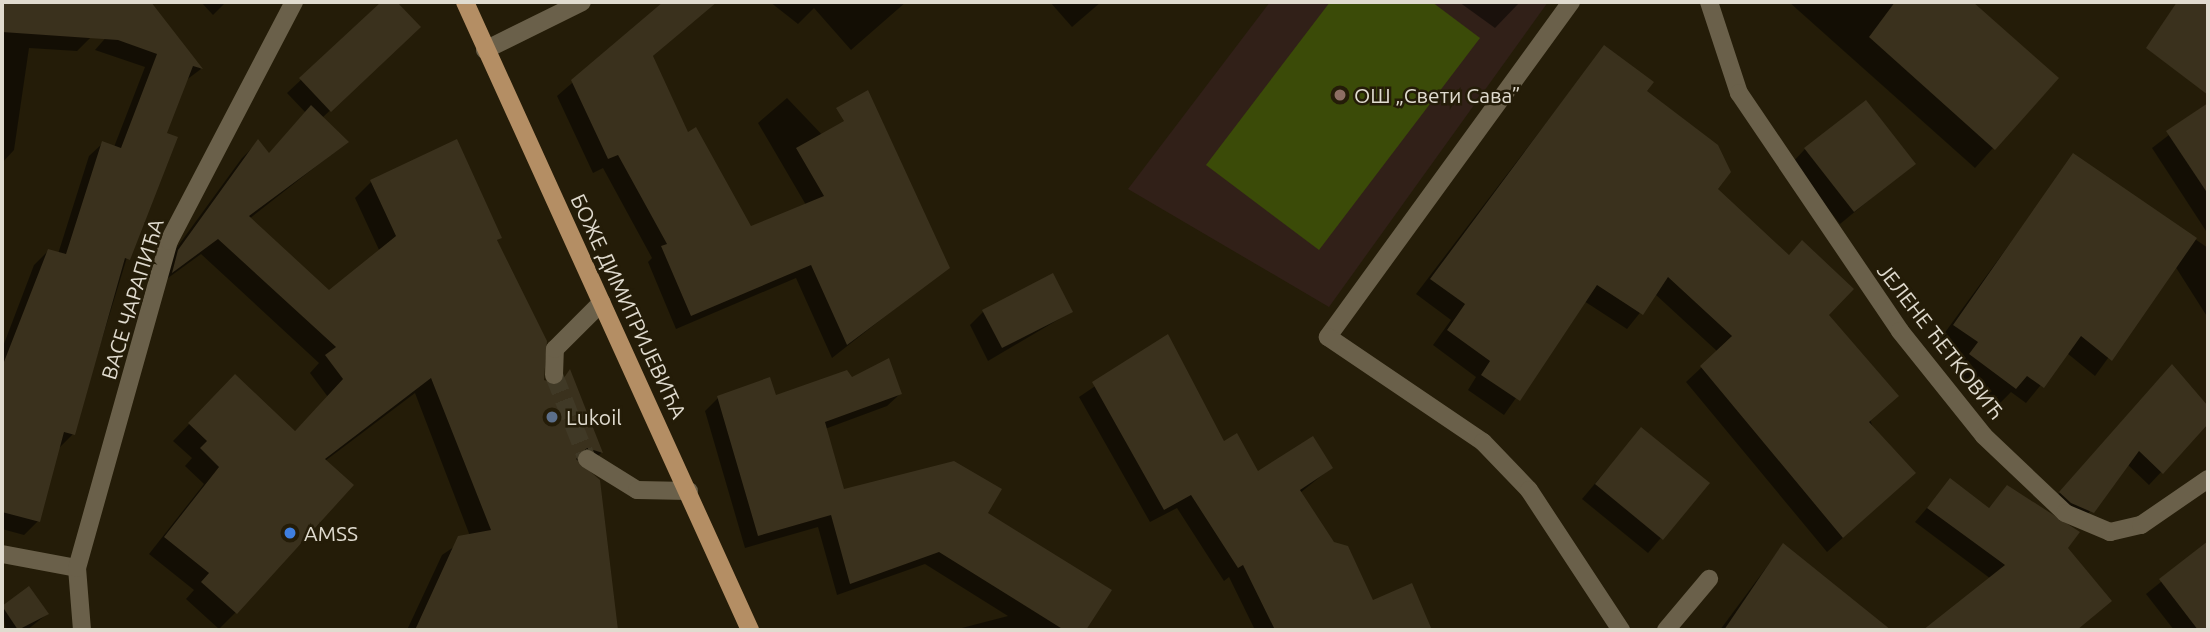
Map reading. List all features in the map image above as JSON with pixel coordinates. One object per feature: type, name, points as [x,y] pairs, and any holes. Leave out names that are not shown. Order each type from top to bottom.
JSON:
[{"type":"main road","name":"БОЖЕ ДИМИТРИЈЕВИЋА","points":[[465,2],[690,491],[750,630]]},
{"type":"street","name":"ВАСЕ ЧАРАПИЋА","points":[[82,630],[77,568],[169,241],[294,2]]},
{"type":"street","points":[[485,50],[582,2]]},
{"type":"street","points":[[1571,2],[1328,337],[1483,442],[1529,490],[1621,630]]},
{"type":"street","name":"ЈЕЛЕНЕ ЋЕТКОВИЋ","points":[[1709,2],[1739,93],[1900,331],[1984,436],[2065,513],[2110,531],[2141,525],[2208,479]]},
{"type":"street","points":[[554,375],[555,349],[602,302]]},
{"type":"street","points":[[587,460],[637,490],[690,491]]},
{"type":"street","points":[[2,554],[77,568]]},
{"type":"street","points":[[1666,630],[1709,579]]},
{"type":"shaded area","name":"ОШ „Свети Сава”","points":[[1270,2],[1548,2],[1329,307],[1128,189]]},
{"type":"green space","points":[[1330,2],[1432,2],[1480,38],[1319,250],[1206,165]]},
{"type":"building","points":[[2,2],[151,2],[203,69],[193,66],[167,133],[178,137],[130,260],[125,258],[75,435],[64,432],[40,522],[2,512],[2,367],[48,249],[66,254],[102,141],[121,148],[157,54],[118,40],[2,32]]},
{"type":"building","points":[[381,2],[397,2],[421,27],[331,112],[299,78]]},
{"type":"building","points":[[663,2],[717,2],[653,56],[688,132],[696,127],[751,226],[824,196],[796,148],[844,121],[836,108],[868,90],[950,268],[847,345],[811,265],[691,316],[661,246],[667,244],[618,155],[608,159],[571,80]]},
{"type":"building","points":[[1895,2],[1973,2],[2059,78],[1995,150],[1869,37]]},
{"type":"building","points":[[2177,2],[2208,2],[2208,95],[2146,48]]},
{"type":"building","points":[[1604,45],[1654,82],[1647,91],[1718,145],[1731,172],[1718,189],[1789,255],[1802,240],[1854,289],[1829,315],[1899,396],[1869,422],[1916,473],[1843,538],[1700,366],[1732,336],[1668,277],[1643,315],[1597,285],[1520,401],[1481,375],[1490,361],[1447,330],[1465,304],[1430,279]]},
{"type":"building","points":[[1866,100],[1916,164],[1854,212],[1804,148]]},
{"type":"building","points":[[2208,103],[2208,194],[2166,131]]},
{"type":"building","points":[[311,105],[349,142],[249,216],[329,290],[396,236],[370,180],[457,139],[502,238],[497,240],[547,341],[544,380],[559,385],[570,369],[603,453],[587,448],[576,459],[600,480],[618,630],[415,630],[458,536],[491,530],[431,378],[325,459],[354,485],[237,614],[201,582],[209,573],[164,537],[219,467],[200,448],[207,441],[188,423],[235,374],[295,431],[343,379],[325,355],[336,347],[218,239],[172,273],[178,250],[258,139],[269,153]]},
{"type":"building","points":[[2073,153],[2197,238],[2112,361],[2081,336],[2044,388],[2027,376],[2016,389],[1969,354],[1978,342],[1953,325]]},
{"type":"building","points":[[1053,273],[1073,312],[1002,348],[982,310]]},
{"type":"building","points":[[1168,334],[1224,441],[1237,433],[1258,471],[1313,436],[1333,468],[1300,490],[1334,542],[1348,546],[1373,600],[1412,583],[1432,630],[1275,630],[1243,565],[1238,568],[1191,495],[1164,510],[1092,382]]},
{"type":"building","points":[[889,358],[902,394],[825,422],[844,489],[954,461],[1002,489],[988,513],[1112,590],[1086,630],[1064,630],[939,552],[850,584],[831,515],[758,536],[717,396],[770,377],[776,395],[847,370],[852,377]]},
{"type":"building","points":[[2172,364],[2208,406],[2208,424],[2163,474],[2139,451],[2094,513],[2071,503],[2059,492]]},
{"type":"building","points":[[1641,427],[1710,483],[1663,540],[1595,484]]},
{"type":"building","points":[[1950,478],[1989,508],[2007,485],[2080,532],[2068,548],[2112,601],[2077,630],[1923,630],[2005,565],[1927,508]]},
{"type":"building","points":[[2208,541],[2208,630],[2198,630],[2159,579]]},
{"type":"building","points":[[1783,543],[1891,630],[1724,630]]},
{"type":"building","points":[[29,586],[49,614],[18,630],[2,606]]},
{"type":"tunnel","points":[[554,375],[587,459]]},
{"type":"place","name":"ОШ „Свети Сава”","points":[[1340,95]]},
{"type":"place","name":"Lukoil","points":[[552,417]]},
{"type":"place","name":"AMSS","points":[[290,533]]}]
